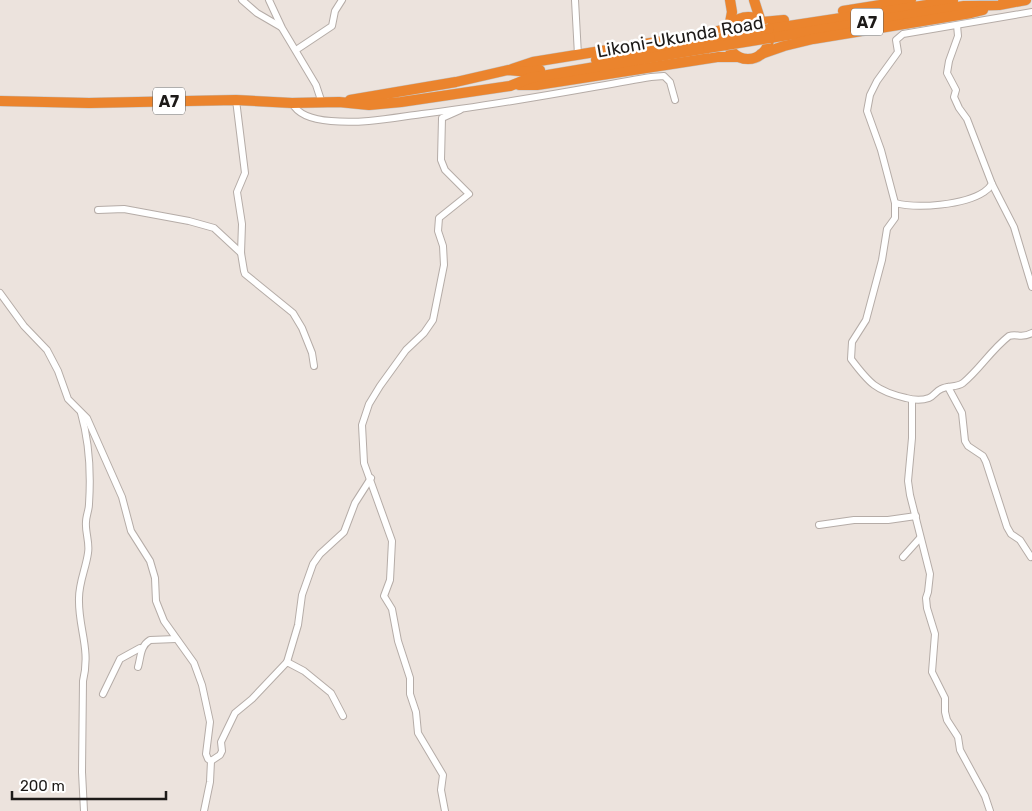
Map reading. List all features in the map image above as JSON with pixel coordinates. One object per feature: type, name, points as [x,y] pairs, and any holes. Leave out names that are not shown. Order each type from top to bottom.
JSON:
[{"type":"highway","points":[[730,0],[732,12],[726,36],[727,44],[731,52],[738,57]]},
{"type":"highway","points":[[754,0],[761,22],[769,36],[768,44],[761,54]]},
{"type":"highway","points":[[508,70],[533,62],[706,34],[729,28],[734,22],[742,18],[750,17],[761,22],[780,21],[911,0]]},
{"type":"highway","name":"Likoni-Ukunda Road","points":[[0,101],[88,103],[236,100],[292,103],[339,102],[369,105],[401,102],[510,86],[530,75],[769,29],[962,3],[998,5],[1026,0]]},
{"type":"highway","points":[[510,86],[537,85],[717,57],[750,59],[784,46],[813,39],[971,13],[998,5]]},
{"type":"highway","name":"Likoni-Ukunda Road","points":[[339,102],[370,95],[456,82],[508,70],[530,75]]},
{"type":"street","points":[[242,0],[257,13],[282,28]]},
{"type":"street","points":[[269,0],[282,28],[316,85],[322,103]]},
{"type":"street","points":[[296,50],[332,26],[335,11],[342,0]]},
{"type":"street","points":[[575,0],[578,55]]},
{"type":"street","points":[[1032,12],[903,34],[896,40],[898,52],[877,80],[870,95],[867,112],[881,150],[896,203],[895,218],[887,229],[882,260],[866,320],[852,342],[851,359],[875,387],[912,400],[926,399],[942,388],[961,384],[975,372],[989,354],[1012,334],[1026,336],[1032,333]]},
{"type":"street","points":[[957,25],[958,36],[949,61],[947,73],[956,90],[954,97],[967,119],[992,184],[1014,227],[1032,287]]},
{"type":"street","points":[[292,103],[295,109],[310,118],[357,122],[460,110],[664,76],[670,82],[675,100]]},
{"type":"street","points":[[236,100],[245,173],[237,192],[242,224],[241,253],[245,274],[293,313],[302,328],[312,353],[314,366]]},
{"type":"street","points":[[444,811],[441,790],[443,775],[418,733],[416,712],[410,694],[410,678],[398,641],[392,609],[384,596],[390,580],[392,540],[364,463],[362,425],[369,404],[406,350],[430,326],[444,265],[443,246],[438,231],[439,218],[469,194],[445,170],[441,160],[442,118],[460,110]]},
{"type":"street","points":[[896,203],[906,206],[946,204],[983,193],[992,184]]},
{"type":"street","points":[[98,210],[124,209],[189,221],[214,228],[241,253]]},
{"type":"street","points":[[0,293],[24,326],[47,350],[58,371],[68,399],[87,418],[122,497],[131,531],[150,562],[155,578],[156,601],[164,621],[194,663],[202,685],[210,722],[206,754],[211,761],[210,782],[204,811]]},
{"type":"street","points":[[948,387],[962,413],[965,441],[968,446],[983,456],[1007,527],[1011,534],[1020,540],[1031,557]]},
{"type":"street","points":[[912,400],[912,438],[908,481],[910,496],[930,574],[926,598],[935,634],[932,672],[945,698],[947,720],[958,737],[960,750],[985,796],[990,811]]},
{"type":"street","points":[[80,412],[86,430],[89,454],[89,504],[86,524],[89,552],[81,576],[79,598],[86,649],[86,670],[83,681],[82,772],[84,811]]},
{"type":"street","points":[[211,761],[220,755],[222,751],[221,742],[235,713],[252,699],[286,662],[298,626],[302,595],[313,564],[320,554],[344,532],[354,503],[371,478]]},
{"type":"street","points":[[819,525],[854,520],[878,521],[916,516]]},
{"type":"street","points":[[903,557],[920,538]]},
{"type":"street","points":[[138,667],[142,649],[146,642],[150,640],[176,639]]},
{"type":"street","points":[[103,694],[120,658],[140,648],[142,649]]},
{"type":"street","points":[[286,662],[304,671],[331,693],[343,716]]}]
